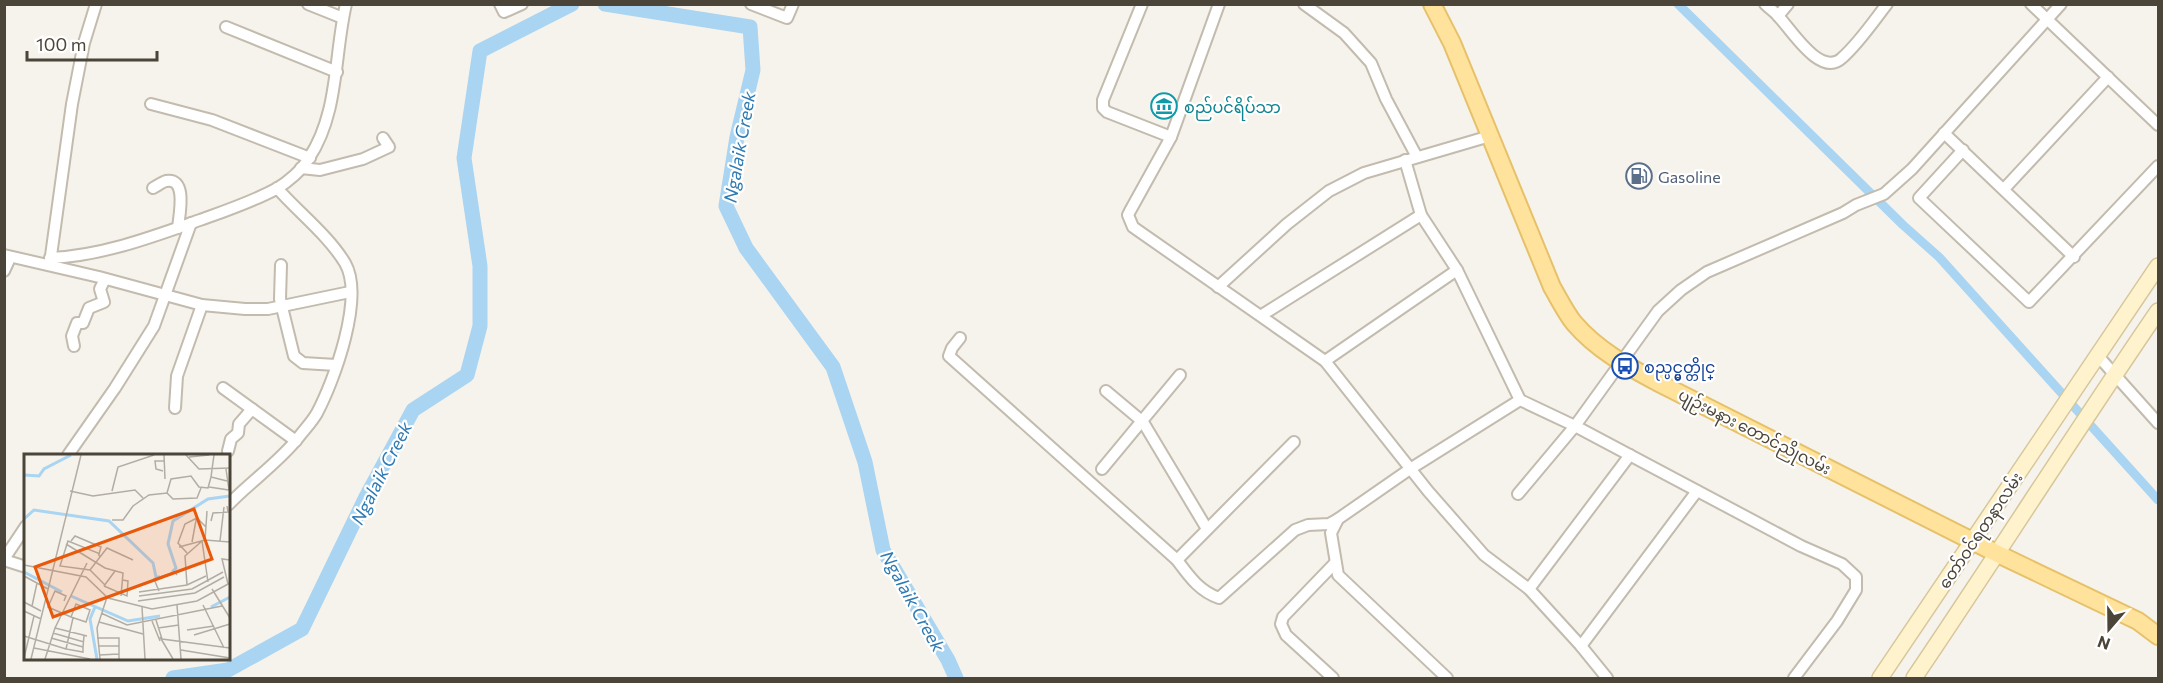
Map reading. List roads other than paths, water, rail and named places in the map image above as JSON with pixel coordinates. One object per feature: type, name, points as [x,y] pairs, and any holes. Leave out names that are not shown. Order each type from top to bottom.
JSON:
[{"type":"main road","name":"ပျဉ်းမနား တောင်ညိုလမ်း","points":[[1432,4],[1452,43],[1552,287],[1573,322],[1595,345],[1622,364],[1998,554],[2138,621],[2158,636]]},
{"type":"main road","name":"တော်ဝင်ရတနာလမ်း","points":[[1880,678],[2158,266]]},
{"type":"main road","name":"တော်ဝင်ရတနာလမ်း","points":[[1914,678],[2158,311]]},
{"type":"street","points":[[50,262],[72,104],[84,43],[96,4]]},
{"type":"street","points":[[308,4],[343,18]]},
{"type":"street","points":[[50,262],[92,253],[178,228],[278,188],[302,168],[310,158],[320,137],[331,103],[346,4]]},
{"type":"street","points":[[500,4],[504,12],[522,4]]},
{"type":"street","points":[[751,4],[786,18],[793,4]]},
{"type":"street","points":[[1142,4],[1103,100],[1103,108],[1107,112],[1171,137]]},
{"type":"street","points":[[1219,4],[1171,137],[1128,215],[1130,223],[1138,232],[1262,315],[1325,361],[1410,469],[1484,555],[1528,589],[1607,678]]},
{"type":"street","points":[[1304,4],[1344,33],[1371,63],[1386,99],[1417,157]]},
{"type":"street","points":[[1765,4],[1809,52],[1828,64],[1841,60],[1887,4]]},
{"type":"street","points":[[1778,16],[1788,4]]},
{"type":"street","points":[[2031,4],[2158,125]]},
{"type":"street","points":[[1518,494],[1575,426],[1622,364],[1658,311],[1681,290],[1707,272],[1884,194],[1912,169],[2061,4]]},
{"type":"street","points":[[226,27],[337,72]]},
{"type":"street","points":[[2004,189],[2108,77]]},
{"type":"street","points":[[150,104],[212,120],[310,158]]},
{"type":"street","points":[[1944,133],[2074,257]]},
{"type":"street","points":[[1218,286],[1287,224],[1329,191],[1364,173],[1490,136]]},
{"type":"street","points":[[302,168],[320,170],[373,156],[389,147],[383,138]]},
{"type":"street","points":[[1963,150],[1919,198],[2029,302],[2158,166]]},
{"type":"street","points":[[1405,160],[1421,215],[1457,270],[1520,400],[1575,426],[1802,546],[1842,564],[1856,577],[1856,590],[1837,621],[1794,678]]},
{"type":"street","points":[[153,188],[166,181],[173,182],[179,188],[181,196],[178,228]]},
{"type":"street","points":[[230,503],[296,441],[317,413],[349,324],[350,279],[345,264],[321,233],[278,188]]},
{"type":"street","points":[[1262,315],[1421,215]]},
{"type":"street","points":[[69,454],[154,326],[191,223]]},
{"type":"street","points":[[4,271],[7,257],[50,262],[202,305],[245,309],[283,307],[350,292]]},
{"type":"street","points":[[281,265],[279,291],[291,349],[298,360],[309,365],[336,365]]},
{"type":"street","points":[[1325,361],[1457,270]]},
{"type":"street","points":[[74,346],[72,336],[77,323],[83,323],[89,308],[104,302],[100,289],[105,279]]},
{"type":"street","points":[[175,408],[177,376],[202,305]]},
{"type":"street","points":[[960,338],[951,348],[949,356],[1177,560],[1192,580],[1208,594],[1219,598],[1296,530],[1308,525],[1329,524],[1338,519],[1410,469],[1520,400]]},
{"type":"street","points":[[2098,356],[2158,423]]},
{"type":"street","points":[[1102,469],[1180,375]]},
{"type":"street","points":[[223,388],[296,441]]},
{"type":"street","points":[[1106,392],[1142,421],[1207,529]]},
{"type":"street","points":[[228,451],[231,440],[238,432],[239,424],[252,409]]},
{"type":"street","points":[[1177,560],[1294,442]]},
{"type":"street","points":[[1528,589],[1630,455]]},
{"type":"street","points":[[1581,646],[1697,491]]},
{"type":"street","points":[[1338,519],[1331,533],[1338,574],[1447,678]]},
{"type":"street","points":[[24,529],[4,559],[24,566]]},
{"type":"street","points":[[1333,678],[1286,635],[1281,624],[1282,617],[1335,562]]},
{"type":"waterway","name":"Ngalaik Creek","points":[[173,678],[228,670],[302,629],[366,497],[413,410],[467,375],[480,326],[480,266],[464,158],[480,51],[572,4]]},
{"type":"waterway","name":"Ngalaik Creek","points":[[605,4],[750,27],[753,70],[737,137],[726,206],[746,248],[833,367],[865,462],[883,550],[948,660],[956,678]]},
{"type":"waterway","points":[[1678,4],[1903,225],[1939,257],[2158,500]]},
{"type":"place","name":"စည်ပင်ရိပ်သာ","points":[[1164,106]]},
{"type":"place","name":"Gasoline","points":[[1639,176]]},
{"type":"place","name":"စည္ပင္မွတ္တိုင္","points":[[1625,366]]}]
